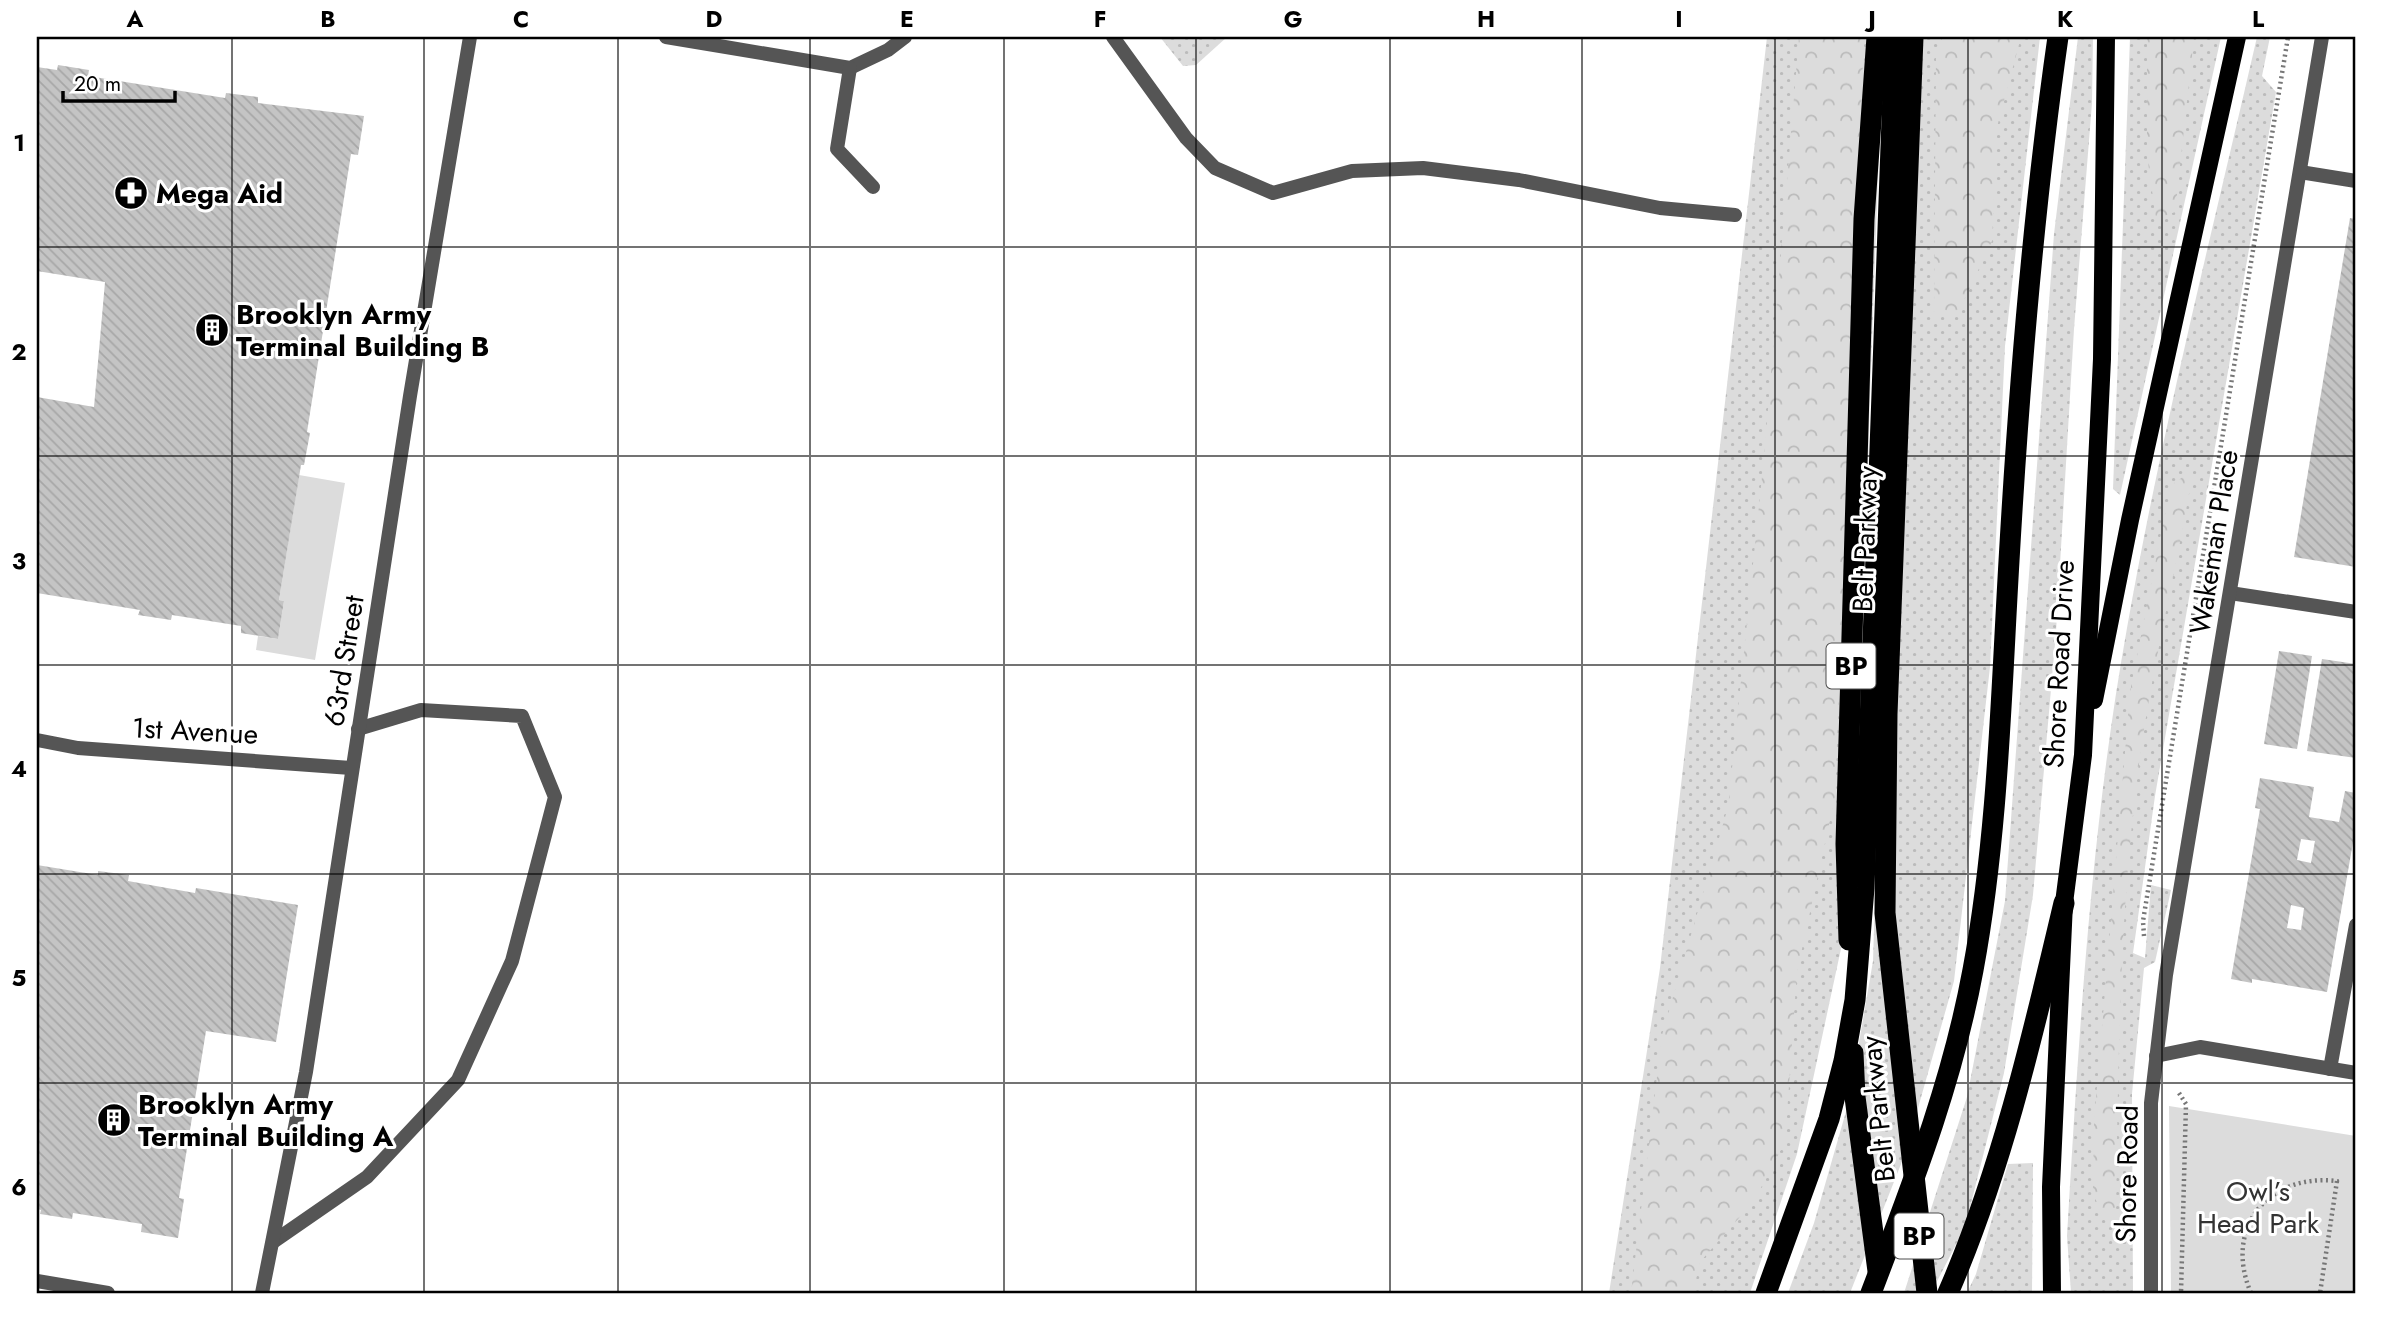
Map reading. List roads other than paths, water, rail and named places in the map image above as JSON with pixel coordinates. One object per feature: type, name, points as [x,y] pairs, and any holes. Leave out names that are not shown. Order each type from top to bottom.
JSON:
[{"type":"highway","name":"Belt Parkway","points":[[1877,37],[1864,219],[1846,844],[1855,1097],[1881,1293]]},
{"type":"highway","points":[[1766,1293],[1829,1119],[1844,1061],[1856,988],[1864,888],[1895,37]]},
{"type":"highway","name":"Belt Parkway","points":[[1913,37],[1887,700],[1885,913],[1927,1293]]},
{"type":"highway","points":[[1871,1293],[1950,1078],[1982,920],[1996,778],[2017,434],[2033,234],[2058,37]]},
{"type":"highway","points":[[1948,1293],[1972,1234],[2011,1111],[2064,903]]},
{"type":"main road","name":"Shore Road Drive","points":[[2052,1293],[2050,1186],[2064,903],[2083,755],[2102,359],[2106,37]]},
{"type":"main road","points":[[2083,755],[2130,520],[2236,37]]},
{"type":"street","name":"63rd Street","points":[[262,1293],[306,1072],[351,768],[470,37]]},
{"type":"street","points":[[666,37],[850,68],[888,50],[905,37]]},
{"type":"street","points":[[1113,37],[1186,138],[1216,168],[1273,193],[1352,170],[1423,168],[1519,180],[1660,208],[1735,215]]},
{"type":"street","name":"Wakeman Place","points":[[2156,1056],[2166,975],[2322,37]]},
{"type":"street","points":[[850,68],[837,149],[873,187]]},
{"type":"street","points":[[2300,172],[2356,181]]},
{"type":"street","points":[[2230,593],[2356,612]]},
{"type":"street","points":[[274,1242],[366,1177],[457,1080],[512,961],[555,797],[522,716],[421,710],[358,729]]},
{"type":"street","name":"1st Avenue","points":[[37,740],[78,748],[351,768]]},
{"type":"street","points":[[2330,1069],[2356,925]]},
{"type":"street","points":[[2156,1056],[2200,1047],[2356,1073]]},
{"type":"street","name":"Shore Road","points":[[2151,1293],[2150,1151],[2156,1056]]},
{"type":"street","points":[[37,1281],[108,1293]]},
{"type":"place","name":"Mega Aid","points":[[131,193]]},
{"type":"place","name":"Brooklyn Army Terminal Building B","points":[[212,330]]},
{"type":"place","name":"Brooklyn Army Terminal Building A","points":[[114,1120]]},
{"type":"park label","name":"Owl’s Head Park","points":[[2258,1207]]}]
